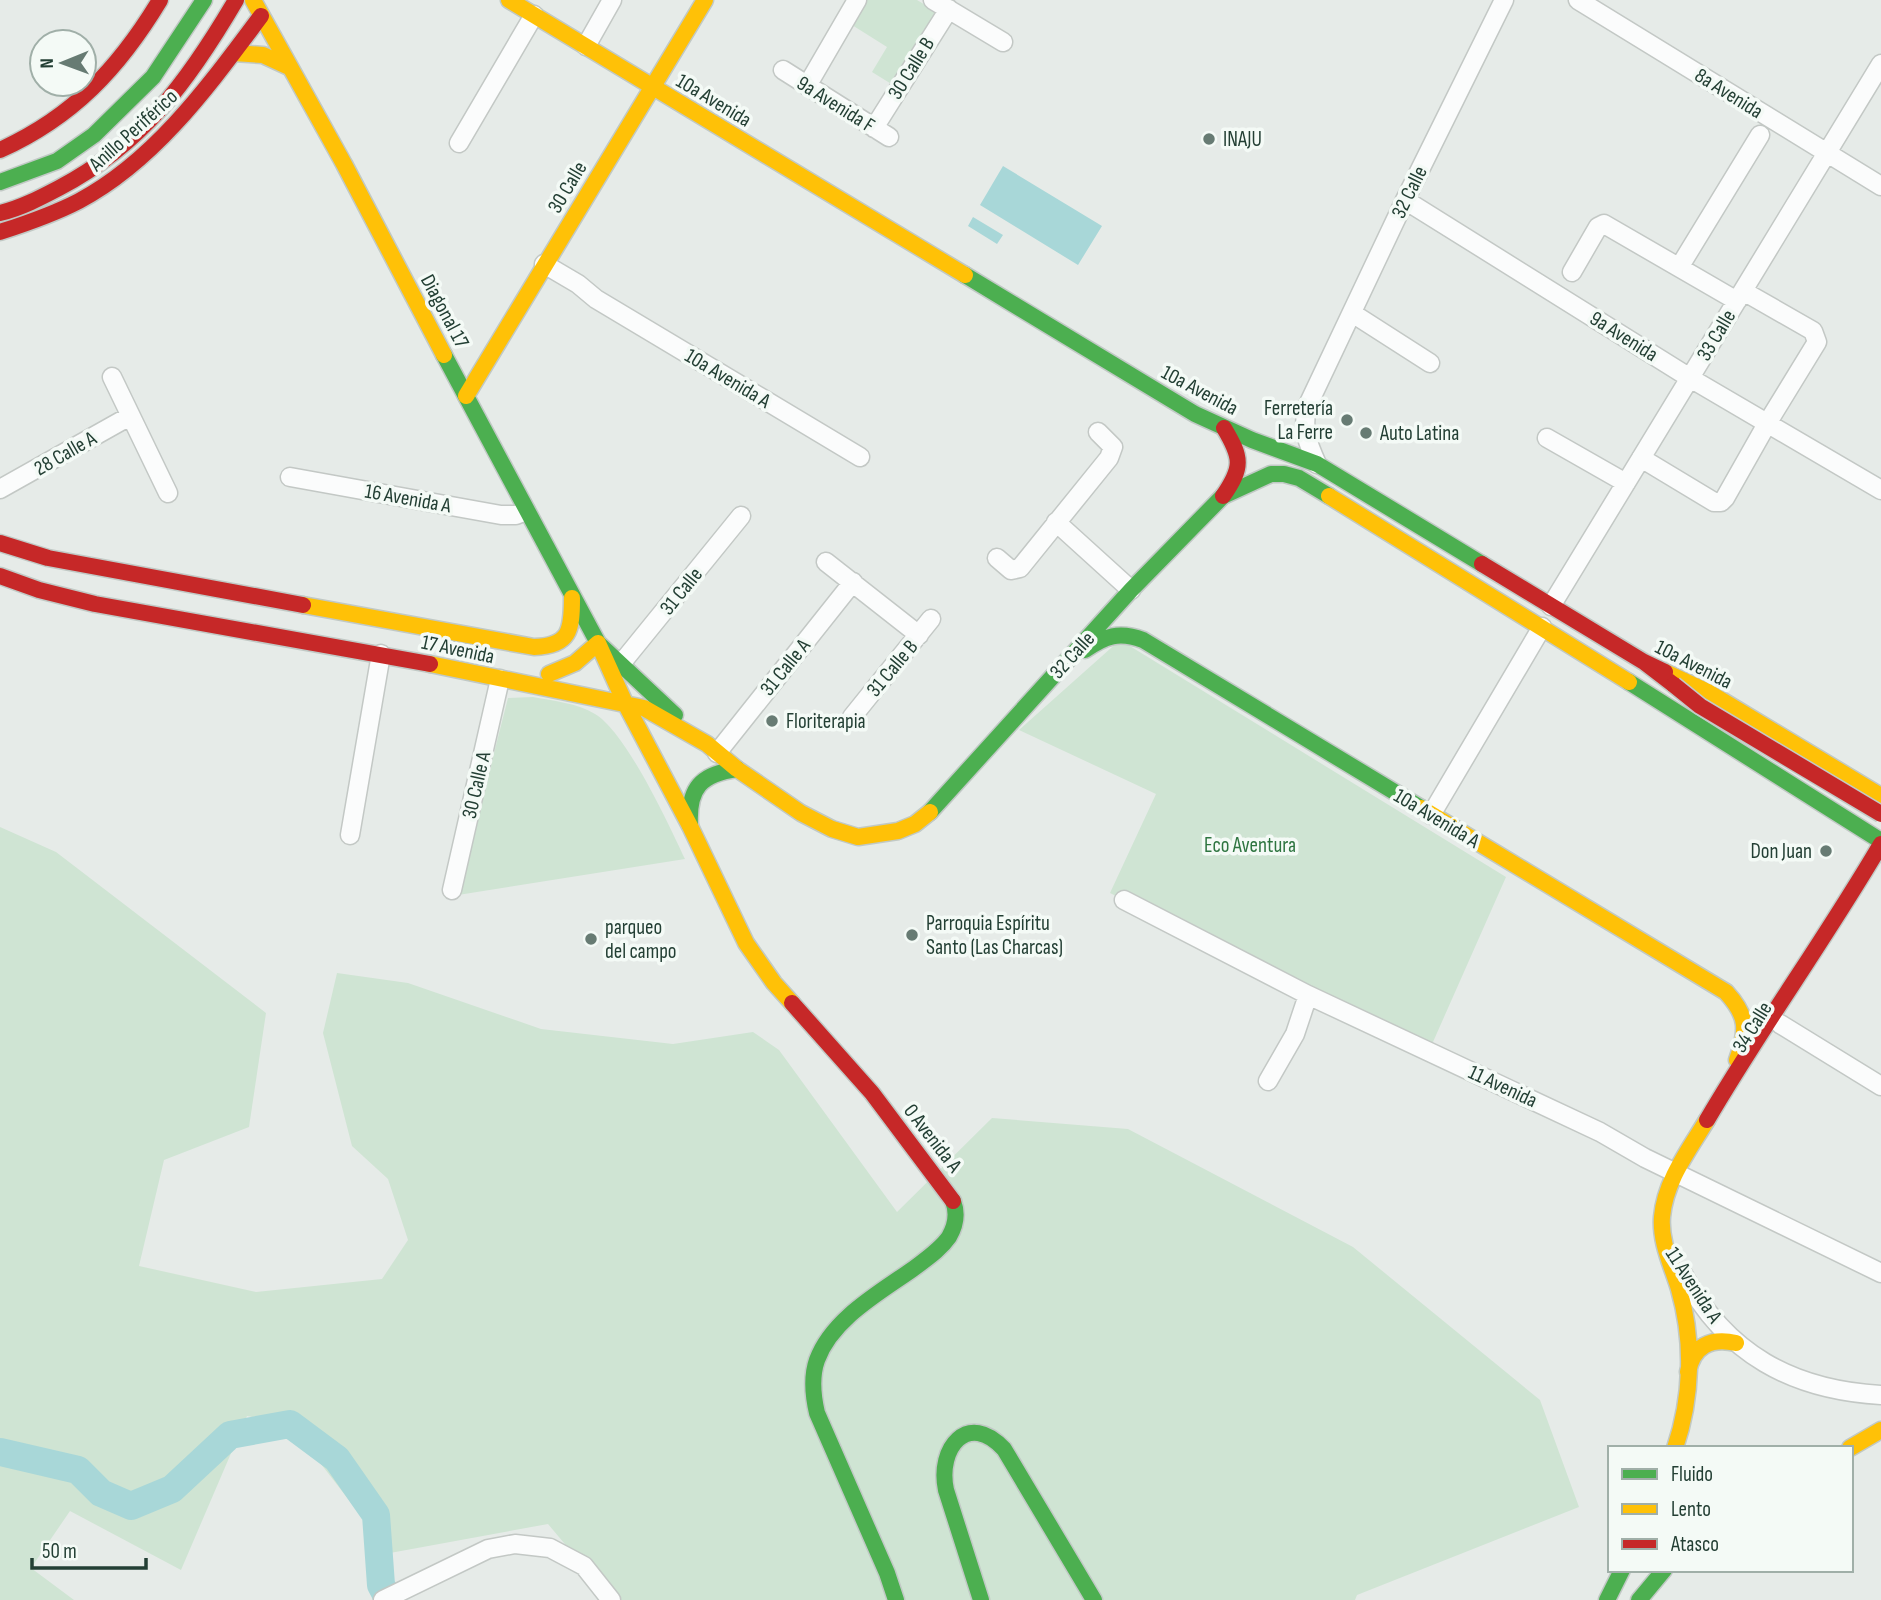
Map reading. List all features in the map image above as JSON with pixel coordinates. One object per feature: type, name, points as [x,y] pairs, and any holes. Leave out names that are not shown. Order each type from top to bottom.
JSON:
[{"type":"main road","points":[[0,150],[66,113],[92,89],[132,46],[160,0]]},
{"type":"main road","name":"Anillo Periférico","points":[[0,182],[57,161],[94,135],[153,76],[204,0]]},
{"type":"main road","name":"Anillo Periférico","points":[[0,213],[13,210],[81,179],[121,151],[178,92],[236,0]]},
{"type":"main road","name":"10a Avenida","points":[[509,0],[1195,414],[1317,464],[1644,662],[1707,692],[1881,796]]},
{"type":"main road","name":"30 Calle","points":[[466,396],[705,0]]},
{"type":"main road","name":"Anillo Periférico","points":[[0,232],[36,221],[90,196],[122,172],[184,115],[234,53],[262,10]]},
{"type":"main road","name":"Diagonal 17","points":[[262,10],[289,67],[598,643],[625,702]]},
{"type":"main road","points":[[234,53],[263,55],[289,67]]},
{"type":"main road","points":[[0,165],[36,149],[68,130]]},
{"type":"main road","points":[[1223,496],[1238,475],[1240,463],[1239,454],[1224,428]]},
{"type":"main road","name":"32 Calle","points":[[876,835],[898,831],[915,824],[929,813],[1132,590],[1223,496],[1271,474],[1299,478],[1482,590]]},
{"type":"main road","name":"17 Avenida","points":[[0,543],[164,598],[381,654],[644,708],[712,748],[737,769],[817,822],[858,837],[876,835]]},
{"type":"main road","name":"17 Avenida","points":[[0,576],[38,590],[164,598],[534,647],[551,647],[561,643],[569,634],[572,598]]},
{"type":"main road","points":[[1482,590],[1541,610],[1552,606]]},
{"type":"main road","points":[[1482,590],[1881,842]]},
{"type":"main road","name":"10a Avenida A","points":[[1056,672],[1108,635],[1131,635],[1726,992],[1745,1016],[1746,1033],[1725,1088]]},
{"type":"main road","points":[[525,683],[543,680],[549,674],[575,663],[598,643]]},
{"type":"main road","name":"Diagonal 17","points":[[598,643],[712,748]]},
{"type":"main road","points":[[534,647],[548,657],[549,674]]},
{"type":"main road","points":[[1644,662],[1700,706],[1881,814]]},
{"type":"main road","name":"0 Avenida A","points":[[625,702],[690,826],[741,933],[760,964],[872,1093],[950,1194],[956,1210],[954,1227],[948,1238],[929,1257],[844,1323],[823,1347],[814,1372],[814,1399],[820,1420],[887,1573],[896,1600]]},
{"type":"main road","points":[[690,826],[690,801],[695,787],[710,774],[737,769]]},
{"type":"main road","points":[[1842,818],[1861,817],[1868,810],[1870,801],[1861,784]]},
{"type":"main road","name":"34 Calle","points":[[1662,1234],[1662,1210],[1668,1189],[1677,1172],[1725,1088],[1803,964],[1829,929],[1881,842]]},
{"type":"main road","name":"34 Calle","points":[[1697,1138],[1734,1094],[1780,1024],[1812,969],[1829,929]]},
{"type":"main road","points":[[1662,1234],[1682,1300],[1688,1375]]},
{"type":"main road","points":[[1676,1446],[1680,1435],[1689,1363],[1694,1352],[1702,1344],[1713,1340],[1725,1339],[1736,1343]]},
{"type":"main road","points":[[1853,1446],[1881,1430]]},
{"type":"main road","points":[[981,1600],[944,1474],[947,1452],[952,1444],[970,1432],[981,1432],[998,1440],[1094,1600]]},
{"type":"main road","points":[[1607,1600],[1621,1572]]},
{"type":"main road","points":[[1639,1600],[1662,1572]]},
{"type":"street","points":[[586,46],[612,0]]},
{"type":"street","points":[[807,86],[857,0]]},
{"type":"street","name":"32 Calle","points":[[1317,464],[1306,440],[1304,418],[1307,407],[1504,0]]},
{"type":"street","name":"8a Avenida","points":[[1578,0],[1881,186]]},
{"type":"street","points":[[941,5],[1003,42]]},
{"type":"street","name":"30 Calle B","points":[[881,132],[941,5]]},
{"type":"street","points":[[459,143],[534,15]]},
{"type":"street","name":"33 Calle","points":[[1552,606],[1881,64]]},
{"type":"street","name":"9a Avenida F","points":[[783,71],[881,132]]},
{"type":"street","points":[[1680,266],[1760,135]]},
{"type":"street","name":"9a Avenida","points":[[1405,200],[1690,378],[1881,490]]},
{"type":"street","points":[[1572,272],[1598,227],[1604,224],[1680,266],[1813,331],[1817,336],[1817,342],[1721,502],[1714,502],[1641,458]]},
{"type":"street","name":"10a Avenida A","points":[[542,269],[572,294],[596,299],[860,457]]},
{"type":"street","points":[[1352,313],[1430,363]]},
{"type":"street","points":[[111,377],[168,493]]},
{"type":"street","name":"28 Calle A","points":[[0,489],[130,416]]},
{"type":"street","points":[[997,558],[1011,570],[1020,568],[1112,454],[1113,447],[1098,432]]},
{"type":"street","points":[[1547,438],[1626,483]]},
{"type":"street","name":"16 Avenida A","points":[[290,477],[501,515],[526,512]]},
{"type":"street","name":"31 Calle","points":[[620,665],[741,516]]},
{"type":"street","points":[[1056,522],[1132,590]]},
{"type":"street","points":[[826,562],[919,635]]},
{"type":"street","name":"31 Calle A","points":[[712,748],[853,582]]},
{"type":"street","name":"31 Calle B","points":[[852,717],[931,620]]},
{"type":"street","points":[[1431,815],[1542,627]]},
{"type":"street","points":[[350,835],[381,654]]},
{"type":"street","name":"30 Calle A","points":[[452,891],[500,679]]},
{"type":"street","name":"11 Avenida","points":[[1124,900],[1307,995],[1600,1132],[1646,1158],[1881,1273]]},
{"type":"street","points":[[1268,1081],[1295,1034],[1307,995]]},
{"type":"street","points":[[1780,1024],[1881,1086]]},
{"type":"street","name":"11 Avenida A","points":[[1662,1234],[1692,1291],[1713,1320],[1736,1343],[1762,1362],[1790,1377],[1819,1387],[1881,1395]]},
{"type":"street","points":[[383,1600],[488,1549],[514,1544],[550,1548],[584,1566],[611,1600]]},
{"type":"green space","points":[[867,0],[917,0],[937,12],[893,85],[872,72],[887,47],[852,25]]},
{"type":"green space","name":"Eco Aventura","points":[[1120,640],[1506,877],[1429,1051],[1110,893],[1156,794],[1019,730]]},
{"type":"green space","points":[[533,697],[581,707],[607,724],[646,780],[685,859],[458,895],[508,698]]},
{"type":"green space","points":[[0,827],[56,852],[266,1013],[249,1127],[164,1160],[139,1266],[256,1292],[382,1279],[408,1240],[388,1179],[352,1146],[323,1033],[337,973],[408,983],[541,1029],[673,1044],[753,1032],[779,1050],[897,1212],[992,1118],[1128,1129],[1353,1247],[1540,1400],[1579,1507],[1357,1595],[1355,1600],[612,1600],[548,1524],[390,1553],[290,1424],[247,1416],[181,1570],[70,1511],[31,1568],[74,1600],[0,1600]]},
{"type":"water","points":[[1003,166],[1102,226],[1078,265],[980,205]]},
{"type":"water","points":[[973,217],[1003,235],[997,244],[968,226]]},
{"type":"waterway","points":[[0,1452],[78,1470],[101,1493],[131,1506],[172,1489],[230,1435],[290,1424],[337,1459],[376,1515],[381,1585],[389,1600]]},
{"type":"traffic: fast","points":[[0,182],[57,161],[94,135],[153,77],[204,0]]},
{"type":"traffic: fast","points":[[965,275],[1195,414],[1252,440],[1317,464],[1482,564]]},
{"type":"traffic: fast","points":[[444,355],[598,643],[675,715]]},
{"type":"traffic: fast","points":[[930,812],[1131,590],[1223,496],[1271,474],[1299,478],[1329,496]]},
{"type":"traffic: fast","points":[[1085,650],[1112,636],[1143,640],[1421,808]]},
{"type":"traffic: fast","points":[[1629,682],[1881,841]]},
{"type":"traffic: fast","points":[[690,825],[691,801],[699,785],[714,775],[737,769]]},
{"type":"traffic: fast","points":[[896,1600],[887,1573],[817,1413],[814,1373],[824,1345],[845,1320],[928,1258],[945,1242],[956,1219],[953,1201]]},
{"type":"traffic: fast","points":[[981,1600],[946,1490],[944,1475],[946,1460],[958,1439],[967,1434],[978,1433],[991,1438],[1004,1449],[1094,1600]]},
{"type":"traffic: fast","points":[[1607,1600],[1621,1572]]},
{"type":"traffic: fast","points":[[1639,1600],[1662,1572]]},
{"type":"traffic: slow","points":[[253,0],[344,164],[444,355]]},
{"type":"traffic: slow","points":[[509,0],[965,275]]},
{"type":"traffic: slow","points":[[466,396],[705,0]]},
{"type":"traffic: slow","points":[[234,53],[263,55],[289,67]]},
{"type":"traffic: slow","points":[[1329,496],[1629,682]]},
{"type":"traffic: slow","points":[[303,605],[534,647],[555,643],[566,634],[571,619],[572,598]]},
{"type":"traffic: slow","points":[[549,674],[575,663],[598,643],[625,703],[690,826],[746,943],[774,983],[792,1003]]},
{"type":"traffic: slow","points":[[430,664],[644,708],[707,744],[737,769],[801,813],[832,829],[858,837],[898,831],[915,824],[930,812]]},
{"type":"traffic: slow","points":[[1665,672],[1708,692],[1881,796]]},
{"type":"traffic: slow","points":[[1421,808],[1726,992],[1739,1009],[1744,1024],[1737,1060]]},
{"type":"traffic: slow","points":[[1676,1446],[1688,1389],[1689,1349],[1684,1309],[1665,1245],[1662,1217],[1673,1178],[1707,1120]]},
{"type":"traffic: slow","points":[[1688,1372],[1694,1356],[1704,1346],[1719,1341],[1736,1343]]},
{"type":"traffic: slow","points":[[1853,1446],[1881,1430]]},
{"type":"traffic: jam","points":[[0,150],[50,122],[92,88],[111,69],[160,0]]},
{"type":"traffic: jam","points":[[0,213],[38,199],[89,171],[140,130],[181,83],[236,0]]},
{"type":"traffic: jam","points":[[0,232],[79,201],[133,164],[180,119],[261,16]]},
{"type":"traffic: jam","points":[[1223,496],[1234,477],[1238,462],[1224,428]]},
{"type":"traffic: jam","points":[[0,543],[48,558],[303,605]]},
{"type":"traffic: jam","points":[[1482,564],[1665,672]]},
{"type":"traffic: jam","points":[[0,576],[39,590],[95,604],[430,664]]},
{"type":"traffic: jam","points":[[1644,662],[1674,685]]},
{"type":"traffic: jam","points":[[1674,685],[1700,706],[1881,814]]},
{"type":"traffic: jam","points":[[1707,1120],[1881,844]]},
{"type":"traffic: jam","points":[[792,1003],[872,1093],[953,1201]]},
{"type":"place","name":"INAJU","points":[[1209,139]]},
{"type":"place","name":"Ferretería La Ferre","points":[[1347,420]]},
{"type":"place","name":"Auto Latina","points":[[1366,433]]},
{"type":"place","name":"Floriterapia","points":[[772,721]]},
{"type":"place","name":"Don Juan","points":[[1826,851]]},
{"type":"place","name":"Parroquia Espíritu Santo (Las Charcas)","points":[[912,935]]},
{"type":"place","name":"parqueo del campo","points":[[591,939]]}]
